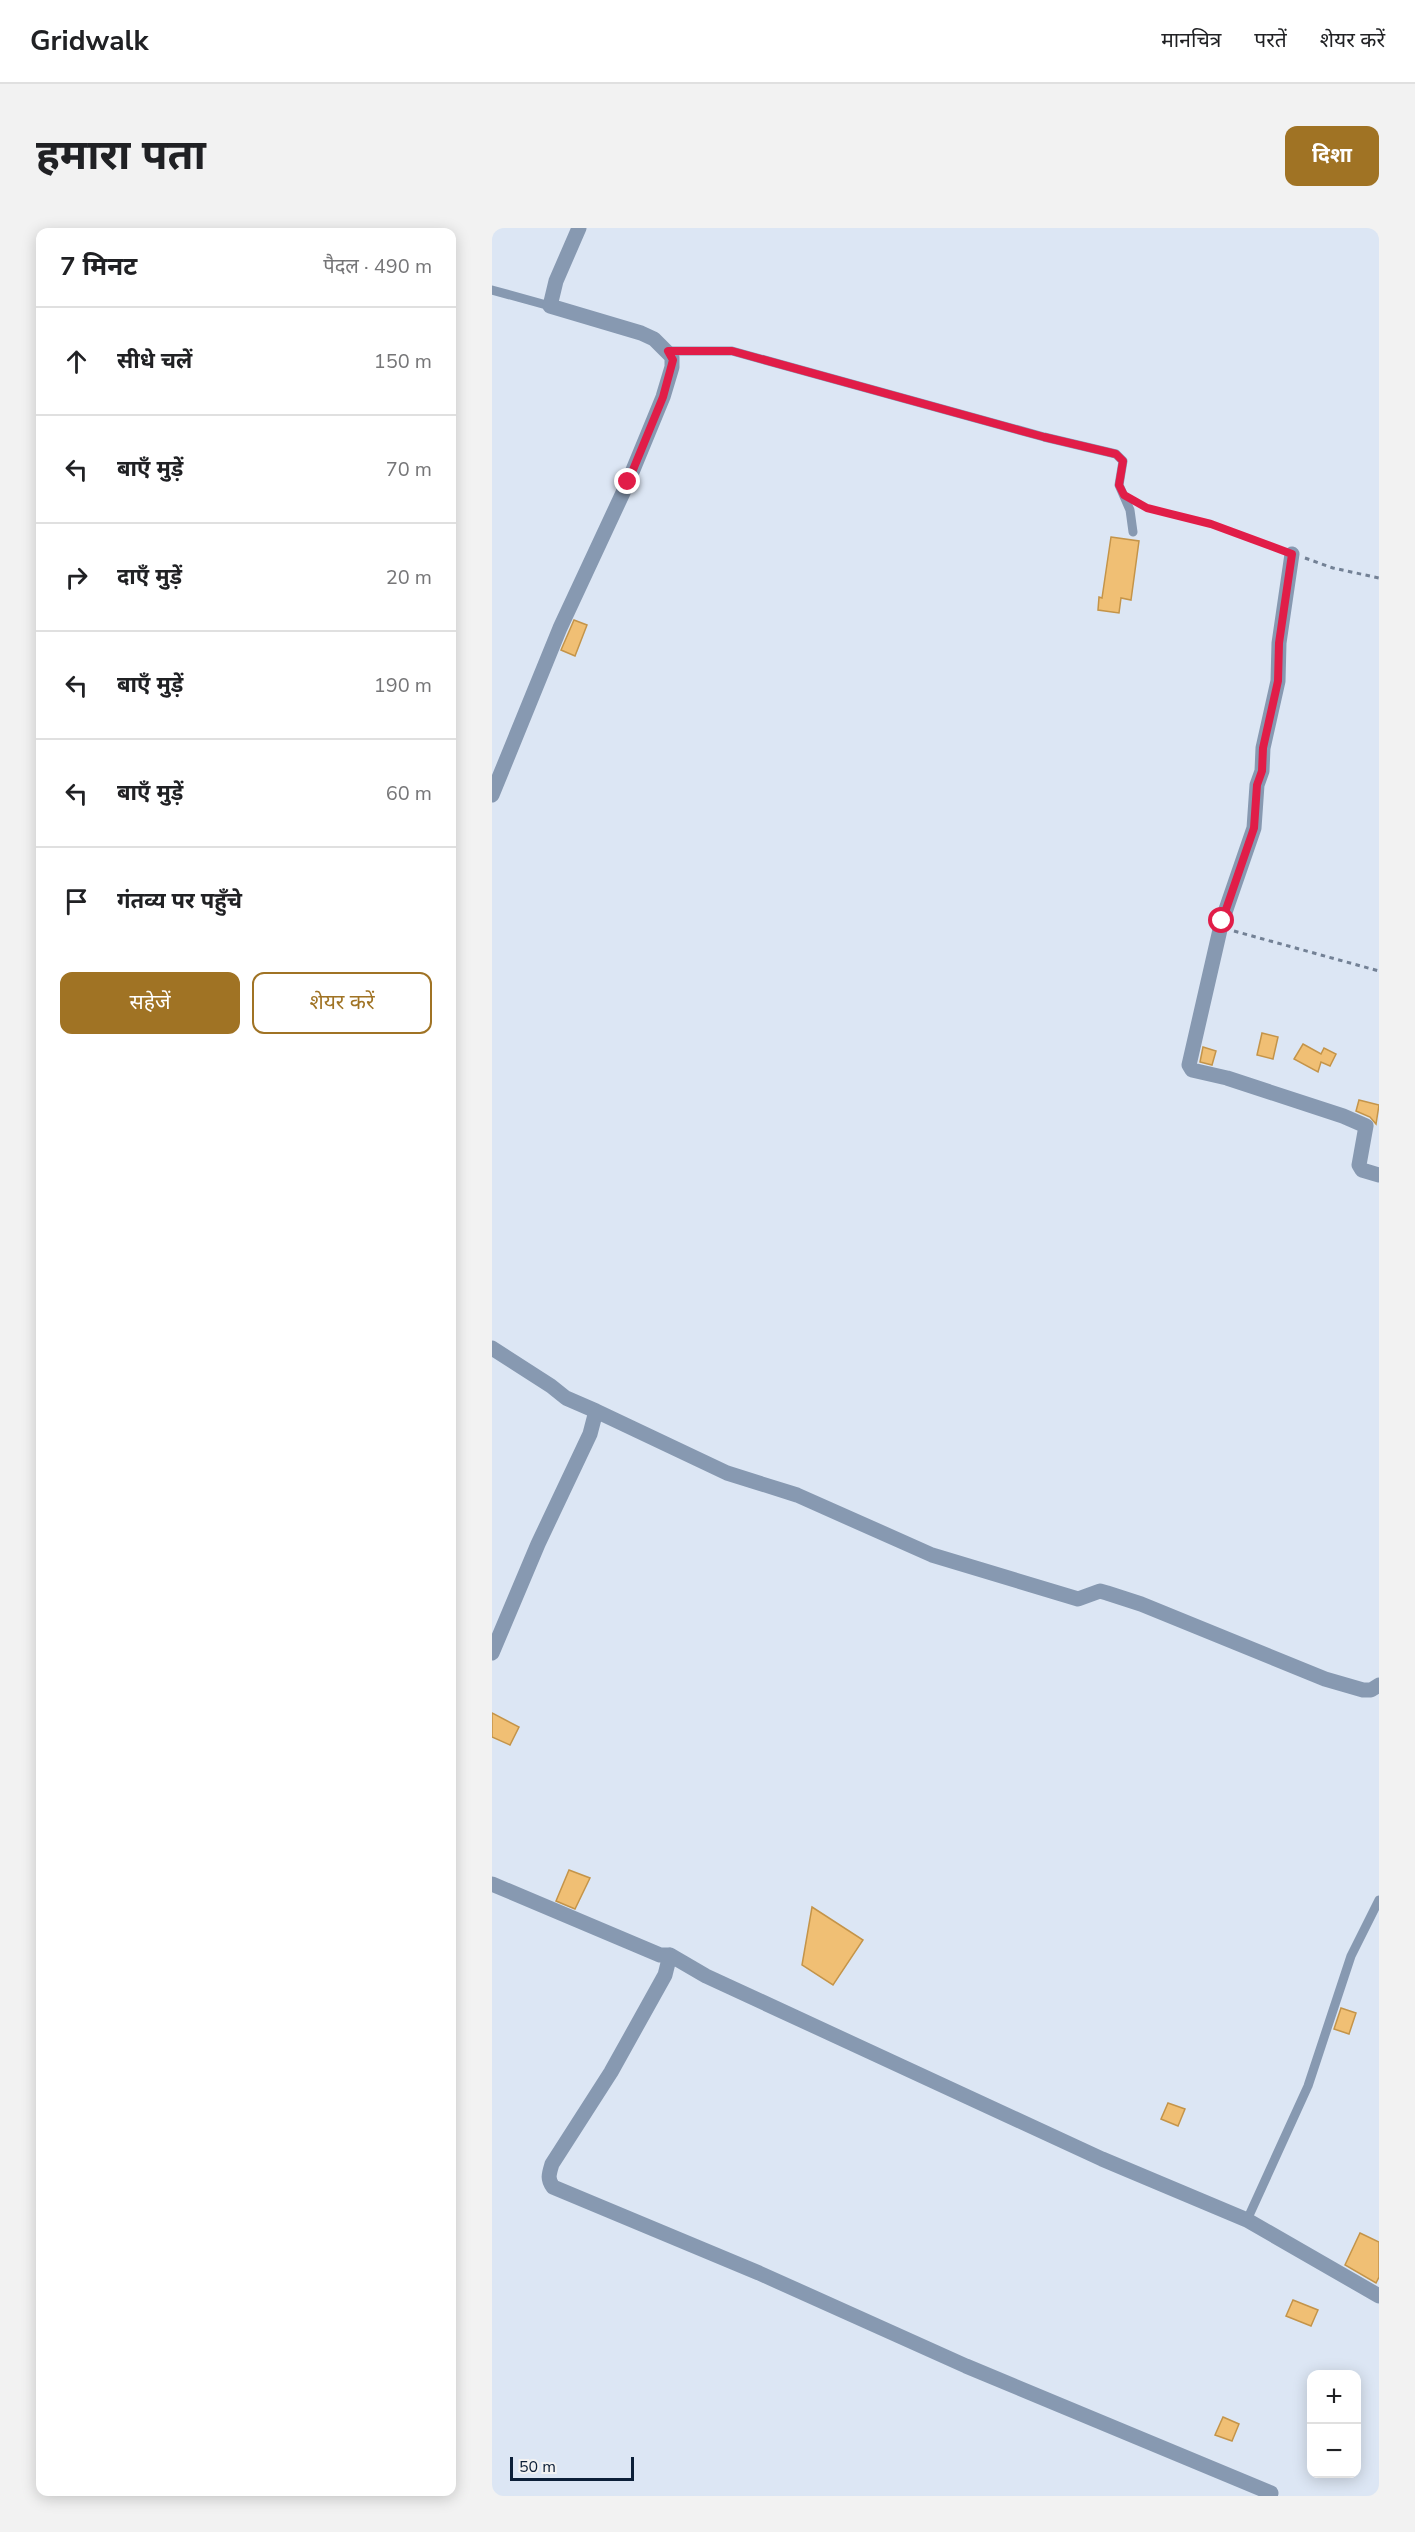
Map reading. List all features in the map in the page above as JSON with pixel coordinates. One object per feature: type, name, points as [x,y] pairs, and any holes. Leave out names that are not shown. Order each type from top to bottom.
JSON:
[{"type":"street","points":[[492,795],[560,628],[628,482],[663,397],[672,367],[672,357],[654,339],[550,306],[556,280],[579,228]]},
{"type":"street","points":[[1292,554],[1279,643],[1278,681],[1263,748],[1262,771],[1257,785],[1254,828],[1221,927],[1189,1065],[1192,1070],[1227,1078],[1343,1116],[1366,1126],[1359,1165],[1362,1170],[1379,1174]]},
{"type":"street","points":[[492,1348],[567,1398],[727,1473],[797,1495],[932,1555],[1078,1599],[1100,1591],[1107,1593],[1141,1604],[1325,1679],[1363,1690],[1371,1690],[1379,1685]]},
{"type":"street","points":[[492,1653],[538,1544],[590,1434],[596,1411]]},
{"type":"street","points":[[492,1884],[660,1955],[670,1954],[706,1976],[1025,2124],[1247,2220],[1379,2296]]},
{"type":"street","points":[[670,1954],[665,1975],[611,2072],[552,2164],[548,2175],[554,2187],[759,2273],[966,2366],[1271,2493]]},
{"type":"lane","points":[[492,290],[550,306]]},
{"type":"lane","points":[[668,351],[732,351],[1044,437],[1116,454],[1123,461],[1119,485],[1130,510],[1133,532]]},
{"type":"lane","points":[[1247,2220],[1308,2086],[1351,1956],[1379,1900]]},
{"type":"path","points":[[1124,495],[1147,508],[1211,524],[1333,568],[1379,578]]},
{"type":"path","points":[[1221,927],[1379,971]]},
{"type":"building","points":[[1111,537],[1139,541],[1131,600],[1121,598],[1119,613],[1098,610],[1099,597],[1102,598]]},
{"type":"building","points":[[574,620],[587,625],[575,656],[561,650]]},
{"type":"building","points":[[1262,1033],[1278,1037],[1273,1059],[1257,1055]]},
{"type":"building","points":[[1303,1044],[1321,1054],[1324,1048],[1336,1054],[1330,1066],[1321,1062],[1318,1072],[1294,1059]]},
{"type":"building","points":[[1203,1047],[1216,1051],[1212,1065],[1200,1062]]},
{"type":"building","points":[[1359,1100],[1379,1105],[1376,1124],[1370,1117],[1356,1111]]},
{"type":"building","points":[[492,1713],[519,1727],[510,1745],[492,1737]]},
{"type":"building","points":[[569,1870],[590,1878],[575,1909],[556,1901]]},
{"type":"building","points":[[812,1907],[863,1940],[833,1985],[802,1965]]},
{"type":"building","points":[[1341,2008],[1356,2013],[1349,2034],[1334,2029]]},
{"type":"building","points":[[1168,2103],[1185,2109],[1178,2126],[1161,2119]]},
{"type":"building","points":[[1360,2233],[1379,2242],[1379,2277],[1376,2283],[1345,2265]]},
{"type":"building","points":[[1293,2300],[1318,2310],[1311,2326],[1286,2316]]},
{"type":"building","points":[[1223,2417],[1239,2424],[1232,2441],[1215,2435]]},
{"type":"route","points":[[628,482],[668,382],[673,360],[668,351],[732,351],[1044,437],[1116,454],[1123,461],[1119,485],[1124,495],[1147,508],[1211,524],[1292,554],[1279,643],[1278,681],[1263,748],[1262,771],[1257,785],[1254,828],[1222,921]]}]
